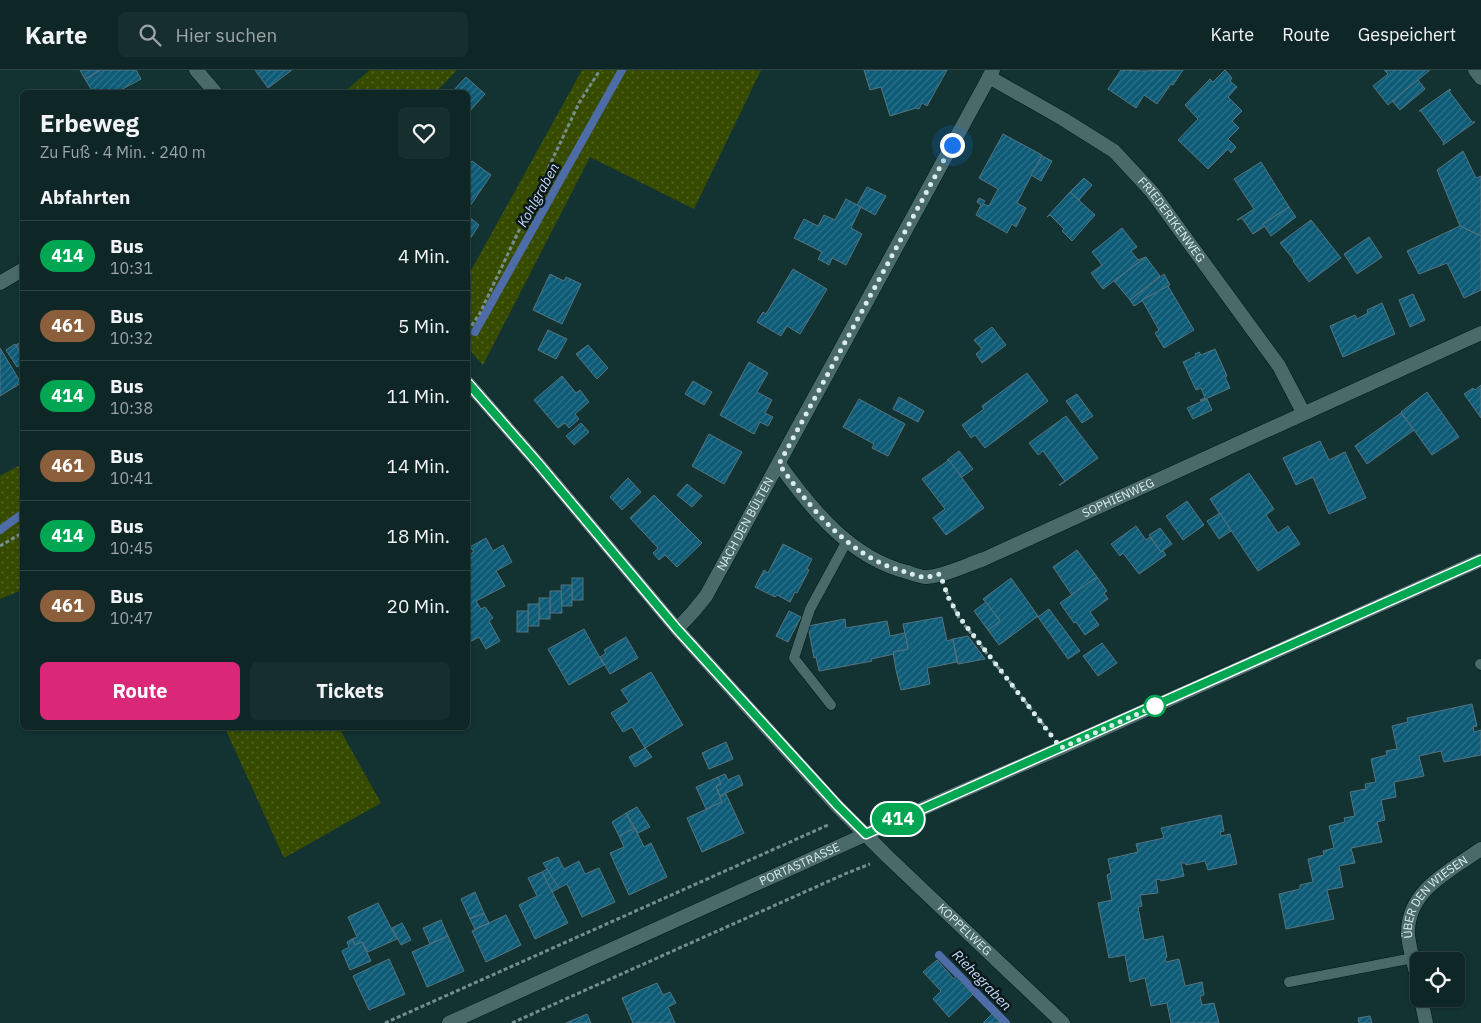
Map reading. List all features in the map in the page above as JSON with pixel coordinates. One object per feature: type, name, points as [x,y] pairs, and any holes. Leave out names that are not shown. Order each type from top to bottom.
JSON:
[{"type":"street","points":[[196,70],[213,90]]},
{"type":"street","points":[[1475,70],[1481,78]]},
{"type":"street","name":"FRIEDERIKENWEG","points":[[991,74],[1114,151],[1152,192],[1279,366],[1303,412]]},
{"type":"street","name":"NACH DEN BÜLTEN","points":[[677,629],[706,596],[991,74]]},
{"type":"street","points":[[0,283],[20,271]]},
{"type":"street","name":"SOPHIENWEG","points":[[779,464],[803,498],[856,549],[890,568],[925,577],[940,574],[984,558],[1481,333]]},
{"type":"street","name":"KOPPELWEG","points":[[470,385],[677,629],[847,816],[1063,1023]]},
{"type":"street","name":"PORTASTRASSE","points":[[449,1023],[866,834],[1481,560]]},
{"type":"street","name":"ÜBER DEN WIESEN","points":[[1413,952],[1408,932],[1414,905],[1426,888],[1481,849]]},
{"type":"street","points":[[1423,1007],[1426,1023]]},
{"type":"lane","points":[[830,705],[794,658],[810,609],[848,541]]},
{"type":"lane","points":[[1289,982],[1410,959]]},
{"type":"path","points":[[470,328],[480,313],[579,103],[600,70]]},
{"type":"path","points":[[0,546],[20,534]]},
{"type":"path","points":[[940,574],[948,597],[960,618],[1061,748]]},
{"type":"path","points":[[386,1023],[847,816]]},
{"type":"path","points":[[512,1023],[847,873],[888,857]]},
{"type":"green space","points":[[370,70],[457,70],[438,90],[346,90]]},
{"type":"green space","points":[[582,70],[761,70],[694,209],[590,157],[483,365],[470,350],[470,272]]},
{"type":"green space","points":[[20,465],[20,591],[0,599],[0,476]]},
{"type":"green space","points":[[226,730],[340,730],[381,803],[284,858]]},
{"type":"building","points":[[80,70],[101,70],[85,79]]},
{"type":"building","points":[[101,70],[136,70],[141,79],[121,90],[92,90],[85,79]]},
{"type":"building","points":[[255,70],[292,70],[268,88]]},
{"type":"building","points":[[864,70],[947,70],[927,106],[922,103],[919,109],[916,108],[890,116],[881,87],[870,90]]},
{"type":"building","points":[[1121,70],[1183,70],[1157,104],[1144,95],[1136,108],[1108,89]]},
{"type":"building","points":[[1225,70],[1232,78],[1230,81],[1237,87],[1228,97],[1242,111],[1232,121],[1239,128],[1228,139],[1236,147],[1231,153],[1228,149],[1208,169],[1178,140],[1198,119],[1185,105],[1210,79],[1213,82]]},
{"type":"building","points":[[1384,70],[1430,70],[1388,105],[1373,86],[1388,74]]},
{"type":"building","points":[[466,77],[485,94],[470,111],[470,90],[454,90]]},
{"type":"building","points":[[1418,80],[1425,89],[1400,110],[1392,101]]},
{"type":"building","points":[[1450,89],[1449,91],[1472,122],[1475,122],[1443,145],[1444,143],[1421,111],[1419,111]]},
{"type":"building","points":[[1003,134],[1042,155],[1017,203],[1026,208],[1016,227],[1012,224],[1007,233],[976,215],[981,205],[977,202],[979,198],[985,201],[983,204],[989,206],[998,189],[979,178]]},
{"type":"building","points":[[1463,151],[1476,178],[1481,176],[1481,236],[1460,226],[1437,170]]},
{"type":"building","points":[[1042,156],[1052,161],[1041,181],[1031,175]]},
{"type":"building","points":[[472,161],[491,175],[470,206],[470,164]]},
{"type":"building","points":[[1261,162],[1289,207],[1263,224],[1265,226],[1253,234],[1242,218],[1237,220],[1254,209],[1234,179]]},
{"type":"building","points":[[1084,178],[1092,185],[1079,200],[1070,192]]},
{"type":"building","points":[[867,187],[886,196],[875,215],[857,205]]},
{"type":"building","points":[[1070,192],[1095,215],[1072,241],[1062,231],[1064,229],[1050,215],[1047,217]]},
{"type":"building","points":[[846,199],[861,207],[851,228],[862,234],[846,265],[832,258],[829,265],[818,259],[822,252],[794,238],[804,219],[818,226],[824,215],[835,220]]},
{"type":"building","points":[[1289,207],[1296,217],[1271,236],[1263,224]]},
{"type":"building","points":[[470,218],[479,225],[470,239]]},
{"type":"building","points":[[1311,220],[1341,258],[1309,282],[1280,243]]},
{"type":"building","points":[[1460,226],[1481,236],[1481,290],[1464,298],[1447,263],[1419,274],[1407,251]]},
{"type":"building","points":[[1122,228],[1137,247],[1131,251],[1138,260],[1146,257],[1103,289],[1091,273],[1102,265],[1092,252]]},
{"type":"building","points":[[1369,237],[1382,257],[1357,274],[1344,254]]},
{"type":"building","points":[[1146,257],[1160,276],[1130,300],[1114,281]]},
{"type":"building","points":[[793,269],[827,289],[800,334],[787,326],[781,336],[757,322],[763,312],[766,314]]},
{"type":"building","points":[[550,274],[564,281],[566,277],[581,284],[562,324],[533,310]]},
{"type":"building","points":[[1164,274],[1170,285],[1134,306],[1130,300]]},
{"type":"building","points":[[1168,286],[1194,330],[1164,348],[1155,333],[1159,330],[1142,300]]},
{"type":"building","points":[[1413,294],[1425,320],[1410,327],[1399,300]]},
{"type":"building","points":[[1382,303],[1395,334],[1343,357],[1330,326],[1355,315],[1357,319],[1368,313],[1367,310]]},
{"type":"building","points":[[992,327],[1006,345],[982,363],[976,354],[982,349],[974,340]]},
{"type":"building","points":[[548,330],[567,339],[556,359],[538,350]]},
{"type":"building","points":[[20,342],[20,352],[16,345]]},
{"type":"building","points":[[15,344],[20,353],[20,365],[17,367],[6,350]]},
{"type":"building","points":[[588,345],[608,368],[597,379],[576,354]]},
{"type":"building","points":[[0,348],[20,384],[0,396]]},
{"type":"building","points":[[1215,349],[1227,376],[1225,377],[1230,388],[1201,401],[1205,398],[1201,388],[1196,390],[1183,362],[1196,356],[1195,354],[1199,352],[1201,355]]},
{"type":"building","points":[[749,362],[768,373],[757,392],[772,400],[765,413],[773,417],[768,426],[760,422],[754,434],[720,415]]},
{"type":"building","points":[[1027,373],[1048,401],[985,448],[975,435],[971,438],[962,425],[984,409],[982,406]]},
{"type":"building","points":[[562,376],[576,393],[580,390],[589,402],[575,414],[579,419],[569,428],[565,423],[558,428],[534,400]]},
{"type":"building","points":[[693,381],[712,392],[704,405],[685,394]]},
{"type":"building","points":[[1481,385],[1481,418],[1464,394],[1473,388],[1475,390]]},
{"type":"building","points":[[1427,392],[1459,437],[1432,455],[1401,412]]},
{"type":"building","points":[[1077,394],[1093,416],[1082,423],[1066,401]]},
{"type":"building","points":[[899,397],[924,411],[918,422],[893,409]]},
{"type":"building","points":[[859,399],[905,424],[888,456],[872,448],[874,444],[843,427]]},
{"type":"building","points":[[1207,399],[1212,410],[1193,419],[1187,408]]},
{"type":"building","points":[[1401,413],[1414,430],[1367,464],[1355,446]]},
{"type":"building","points":[[1066,416],[1098,458],[1060,485],[1059,485],[1065,481],[1043,451],[1038,455],[1029,443]]},
{"type":"building","points":[[581,423],[589,432],[574,445],[566,436]]},
{"type":"building","points":[[709,434],[742,452],[724,484],[692,466]]},
{"type":"building","points":[[1320,441],[1329,460],[1345,452],[1366,498],[1329,514],[1313,477],[1296,485],[1283,458]]},
{"type":"building","points":[[959,451],[973,469],[962,477],[947,460]]},
{"type":"building","points":[[949,460],[984,508],[946,535],[933,518],[945,509],[922,479]]},
{"type":"building","points":[[1249,473],[1274,509],[1266,515],[1278,533],[1288,526],[1300,544],[1258,571],[1210,499]]},
{"type":"building","points":[[628,478],[641,492],[622,510],[610,497]]},
{"type":"building","points":[[687,484],[702,496],[692,507],[677,495]]},
{"type":"building","points":[[654,495],[702,543],[677,567],[665,555],[659,560],[653,553],[658,548],[630,518]]},
{"type":"building","points":[[1187,501],[1204,525],[1183,540],[1166,516]]},
{"type":"building","points":[[1220,513],[1231,531],[1219,539],[1207,521]]},
{"type":"building","points":[[1136,526],[1146,540],[1150,537],[1161,552],[1163,551],[1166,555],[1139,574],[1123,553],[1120,556],[1111,544]]},
{"type":"building","points":[[1160,528],[1172,544],[1161,552],[1149,535]]},
{"type":"building","points":[[486,538],[493,551],[503,545],[512,562],[496,571],[505,586],[476,601],[481,609],[485,607],[493,618],[489,621],[500,641],[486,649],[479,637],[470,642],[470,554],[474,552],[470,547]]},
{"type":"building","points":[[783,544],[812,559],[807,569],[809,570],[790,602],[755,587],[764,570],[768,573]]},
{"type":"building","points":[[1077,550],[1097,577],[1072,595],[1053,567]]},
{"type":"building","points":[[1097,577],[1107,591],[1104,593],[1108,599],[1090,612],[1099,625],[1085,635],[1060,603]]},
{"type":"building","points":[[572,578],[583,578],[583,600],[572,600]]},
{"type":"building","points":[[1011,578],[1038,616],[999,645],[988,630],[1000,621],[983,599]]},
{"type":"building","points":[[561,585],[572,585],[572,606],[562,606]]},
{"type":"building","points":[[550,591],[561,591],[562,613],[550,613]]},
{"type":"building","points":[[539,598],[550,598],[550,619],[539,619]]},
{"type":"building","points":[[986,602],[1000,621],[988,630],[974,611]]},
{"type":"building","points":[[528,604],[539,604],[539,626],[528,626]]},
{"type":"building","points":[[1049,609],[1080,651],[1068,659],[1038,617]]},
{"type":"building","points":[[517,611],[528,611],[528,632],[517,632]]},
{"type":"building","points":[[789,611],[801,617],[788,642],[776,636]]},
{"type":"building","points":[[942,617],[947,641],[953,639],[957,662],[927,668],[930,684],[901,690],[893,652],[908,649],[903,624]]},
{"type":"building","points":[[845,619],[846,628],[887,621],[890,636],[905,633],[908,649],[871,659],[872,661],[819,671],[816,657],[814,658],[808,626]]},
{"type":"building","points":[[584,629],[604,665],[569,685],[548,649]]},
{"type":"building","points":[[968,636],[985,659],[958,664],[953,639]]},
{"type":"building","points":[[626,637],[638,658],[610,674],[600,657],[606,653],[604,650]]},
{"type":"building","points":[[1102,643],[1117,663],[1098,676],[1083,656]]},
{"type":"building","points":[[651,672],[683,725],[645,748],[632,727],[623,732],[611,713],[629,702],[621,690]]},
{"type":"building","points":[[1472,704],[1477,726],[1473,727],[1474,732],[1481,730],[1481,755],[1444,762],[1441,751],[1419,756],[1424,776],[1394,782],[1396,797],[1381,800],[1385,820],[1377,822],[1382,842],[1351,848],[1355,863],[1339,866],[1343,887],[1327,890],[1334,919],[1286,929],[1279,894],[1300,889],[1300,885],[1313,882],[1308,859],[1324,855],[1323,851],[1334,848],[1329,826],[1345,822],[1344,818],[1355,816],[1350,792],[1366,789],[1365,784],[1376,782],[1371,759],[1387,755],[1386,751],[1397,749],[1392,726],[1408,722],[1407,718]]},
{"type":"building","points":[[726,742],[733,759],[709,769],[702,753]]},
{"type":"building","points":[[645,748],[652,757],[635,767],[629,757]]},
{"type":"building","points":[[725,774],[728,780],[739,775],[743,785],[720,796],[716,786],[721,784],[718,777]]},
{"type":"building","points":[[718,777],[721,784],[716,786],[722,802],[706,809],[696,787]]},
{"type":"building","points":[[726,794],[744,833],[702,852],[687,818],[722,802],[720,797]]},
{"type":"building","points":[[637,807],[650,827],[638,833],[626,813]]},
{"type":"building","points":[[626,813],[634,829],[619,836],[612,822]]},
{"type":"building","points":[[1221,815],[1224,831],[1220,832],[1221,836],[1230,834],[1237,864],[1208,870],[1205,861],[1186,865],[1181,863],[1184,876],[1161,881],[1160,879],[1156,880],[1158,893],[1140,895],[1142,906],[1138,907],[1144,940],[1163,936],[1167,957],[1165,958],[1166,962],[1179,959],[1185,986],[1202,982],[1204,995],[1200,996],[1202,1005],[1214,1003],[1219,1023],[1171,1023],[1167,1003],[1151,1006],[1145,978],[1130,982],[1125,955],[1109,958],[1098,903],[1112,900],[1107,875],[1111,873],[1108,859],[1138,852],[1136,844],[1164,838],[1161,828]]},
{"type":"building","points":[[635,828],[644,847],[651,843],[667,877],[629,895],[610,853],[624,847],[619,836]]},
{"type":"building","points":[[558,857],[564,869],[579,861],[585,874],[599,868],[615,902],[582,917],[567,884],[559,888],[543,863]]},
{"type":"building","points":[[547,869],[559,888],[552,892],[542,872]]},
{"type":"building","points":[[542,872],[568,923],[535,939],[519,905],[537,896],[528,878]]},
{"type":"building","points":[[475,892],[484,913],[470,919],[461,899]]},
{"type":"building","points":[[378,903],[397,939],[368,952],[362,942],[355,945],[352,939],[357,937],[348,917]]},
{"type":"building","points":[[484,913],[489,923],[475,929],[470,919]]},
{"type":"building","points":[[506,915],[521,945],[486,962],[472,931]]},
{"type":"building","points":[[441,920],[448,936],[430,944],[423,928]]},
{"type":"building","points":[[402,923],[411,940],[401,945],[392,928]]},
{"type":"building","points":[[448,936],[464,971],[427,987],[412,952]]},
{"type":"building","points":[[352,939],[355,945],[362,942],[371,961],[350,970],[342,951],[349,947],[347,942]]},
{"type":"building","points":[[389,959],[405,994],[369,1010],[353,976]]},
{"type":"building","points":[[937,960],[954,979],[956,976],[973,994],[949,1017],[933,999],[941,991],[923,972]]},
{"type":"building","points":[[657,983],[663,995],[670,992],[676,1003],[668,1007],[675,1023],[633,1023],[622,998]]},
{"type":"building","points":[[587,1014],[591,1023],[566,1023]]},
{"type":"building","points":[[992,1014],[1001,1023],[983,1023]]},
{"type":"building","points":[[1370,1016],[1372,1023],[1359,1023],[1358,1018]]},
{"type":"waterway","name":"Kohlgraben","points":[[475,332],[622,70]]},
{"type":"waterway","name":"Riehegraben","points":[[0,530],[20,515]]},
{"type":"waterway","name":"Riehegraben","points":[[939,955],[1006,1023]]},
{"type":"bus line","name":"414","points":[[470,385],[677,629],[847,816],[866,834],[1481,560]]},
{"type":"route","points":[[952,145],[779,464],[803,498],[856,549],[890,568],[925,577],[940,574],[948,597],[960,618],[1061,748],[1160,704],[1155,706]]}]
